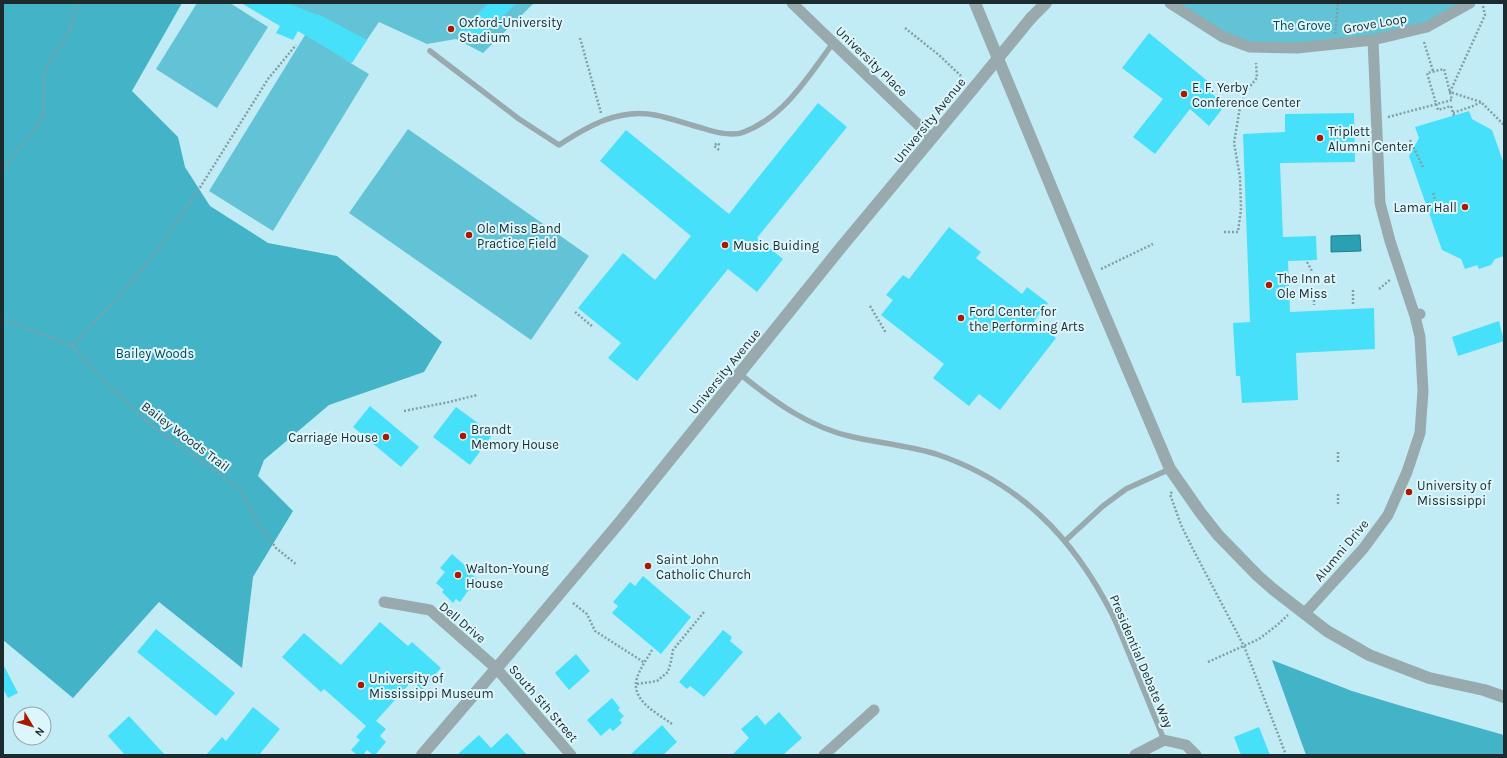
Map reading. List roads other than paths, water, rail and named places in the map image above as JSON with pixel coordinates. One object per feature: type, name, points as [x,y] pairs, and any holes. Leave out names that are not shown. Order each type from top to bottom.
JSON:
[{"type":"street","name":"University Place","points":[[792,3],[932,138]]},
{"type":"street","points":[[975,3],[1086,271],[1179,488],[1218,535],[1258,576],[1327,631],[1369,655],[1429,678],[1484,690],[1504,697]]},
{"type":"street","name":"University Avenue","points":[[422,755],[618,524],[843,245],[1031,18],[1046,3]]},
{"type":"street","name":"Grove Loop","points":[[1170,3],[1224,37],[1250,46],[1297,48],[1373,40],[1428,27],[1470,3]]},
{"type":"street","name":"Alumni Drive","points":[[1305,613],[1363,549],[1388,515],[1408,472],[1420,432],[1423,391],[1418,315],[1390,241],[1380,203],[1373,40]]},
{"type":"street","name":"Dell Drive","points":[[384,602],[430,610],[496,668]]},
{"type":"street","name":"South 5th Street","points":[[496,668],[571,755]]},
{"type":"street","points":[[824,755],[874,710]]},
{"type":"street","points":[[1136,754],[1164,740],[1186,745],[1196,755]]},
{"type":"lane","points":[[430,51],[518,119],[559,145],[603,120],[627,114],[654,115],[707,130],[730,134],[742,133],[773,115],[790,99],[833,43]]},
{"type":"lane","name":"Presidential Debate Way","points":[[740,374],[767,396],[821,427],[852,437],[886,442],[935,454],[972,468],[1004,486],[1036,512],[1057,531],[1065,541],[1096,585],[1113,615],[1164,740]]},
{"type":"lane","points":[[1065,541],[1103,506],[1126,489],[1170,469]]},
{"type":"place","name":"Oxford-University Stadium","points":[[451,29]]},
{"type":"place","name":"E. F. Yerby Conference Center","points":[[1184,94]]},
{"type":"place","name":"Triplett Alumni Center","points":[[1320,138]]},
{"type":"place","name":"Lamar Hall","points":[[1465,207]]},
{"type":"place","name":"Ole Miss Band Practice Field","points":[[469,235]]},
{"type":"place","name":"Music Buiding","points":[[725,245]]},
{"type":"place","name":"The Inn at Ole Miss","points":[[1269,285]]},
{"type":"place","name":"Ford Center for the Performing Arts","points":[[961,318]]},
{"type":"place","name":"Brandt Memory House","points":[[463,436]]},
{"type":"place","name":"Carriage House","points":[[386,437]]},
{"type":"place","name":"University of Mississippi","points":[[1409,492]]},
{"type":"place","name":"Saint John Catholic Church","points":[[648,566]]},
{"type":"place","name":"Walton-Young House","points":[[458,575]]},
{"type":"place","name":"University of Mississippi Museum","points":[[361,685]]},
{"type":"park label","name":"The Grove","points":[[1302,25]]},
{"type":"park label","name":"Bailey Woods","points":[[155,353]]}]
